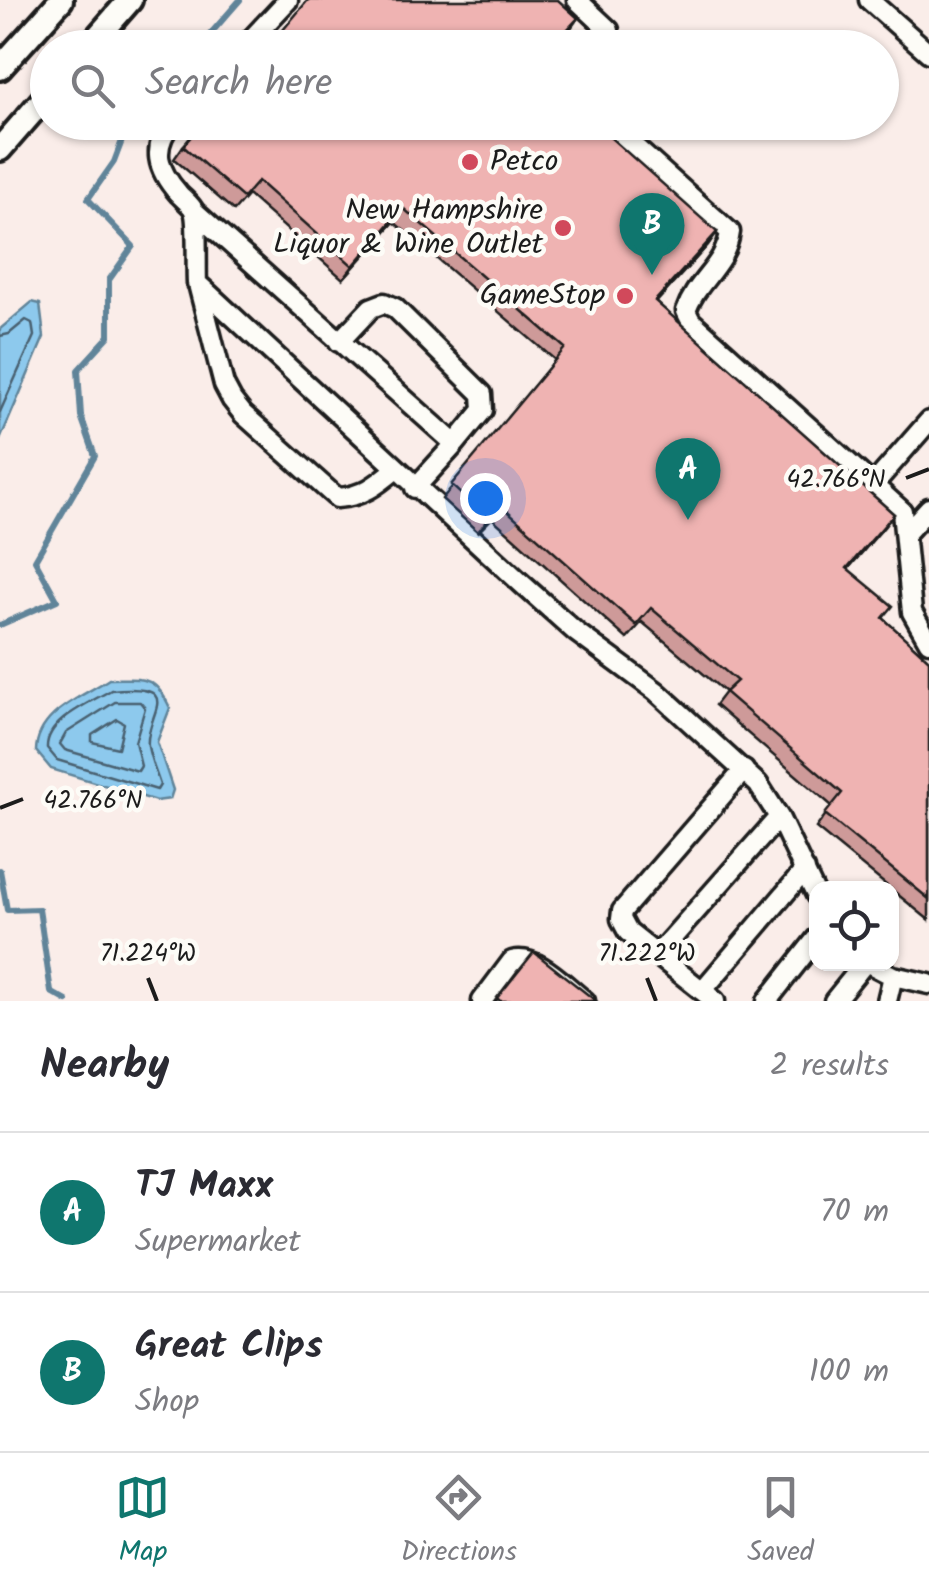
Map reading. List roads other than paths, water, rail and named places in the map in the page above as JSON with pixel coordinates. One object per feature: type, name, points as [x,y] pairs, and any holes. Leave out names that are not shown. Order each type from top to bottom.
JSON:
[{"type":"main road","points":[[34,30],[61,0]]},
{"type":"main road","points":[[104,30],[130,0]]},
{"type":"main road","points":[[0,68],[30,35]]},
{"type":"main road","points":[[0,148],[30,114]]},
{"type":"street","points":[[260,30],[288,0]]},
{"type":"street","points":[[577,0],[609,30]]},
{"type":"street","points":[[869,0],[929,53]]},
{"type":"street","points":[[161,140],[158,160],[175,190],[194,211],[455,444]]},
{"type":"street","points":[[627,140],[730,232],[723,258],[690,298],[686,311],[692,321],[902,511],[929,642]]},
{"type":"street","points":[[194,211],[198,283],[224,385],[243,414],[337,498],[354,498],[396,469]]},
{"type":"street","points":[[198,283],[415,488],[576,632],[656,691],[744,770],[758,784],[779,818],[810,881]]},
{"type":"street","points":[[339,342],[371,308],[384,303],[395,308],[482,394],[483,410],[415,488]]},
{"type":"street","points":[[874,484],[929,421]]},
{"type":"street","points":[[907,532],[929,508]]},
{"type":"street","points":[[744,770],[622,911],[621,919],[628,932],[709,996],[806,870]]},
{"type":"street","points":[[657,956],[779,818]]},
{"type":"street","points":[[767,1001],[809,948]]},
{"type":"street","points":[[482,1001],[512,961],[522,958],[534,962],[585,1001]]},
{"type":"street","points":[[834,1001],[861,971]]},
{"type":"street","points":[[882,971],[929,984]]},
{"type":"street","points":[[887,1001],[893,976]]},
{"type":"water","points":[[32,302],[40,304],[44,337],[0,440],[0,329]]},
{"type":"water","points":[[109,679],[147,681],[159,689],[170,708],[157,742],[173,790],[170,799],[156,801],[51,769],[36,751],[38,738],[52,717]]},
{"type":"waterway","points":[[214,30],[240,0]]},
{"type":"waterway","points":[[0,625],[57,600],[35,560],[95,456],[81,416],[78,370],[109,336],[109,280],[133,246],[88,199],[114,162],[122,140]]},
{"type":"waterway","points":[[0,870],[7,910],[39,909],[51,992],[67,1001]]},
{"type":"place","name":"Petco","points":[[470,162]]},
{"type":"place","name":"New Hampshire Liquor & Wine Outlet","points":[[563,228]]},
{"type":"place","name":"Great Clips","points":[[652,275]]},
{"type":"place","name":"GameStop","points":[[625,296]]},
{"type":"place","name":"TJ Maxx","points":[[688,520]]}]
